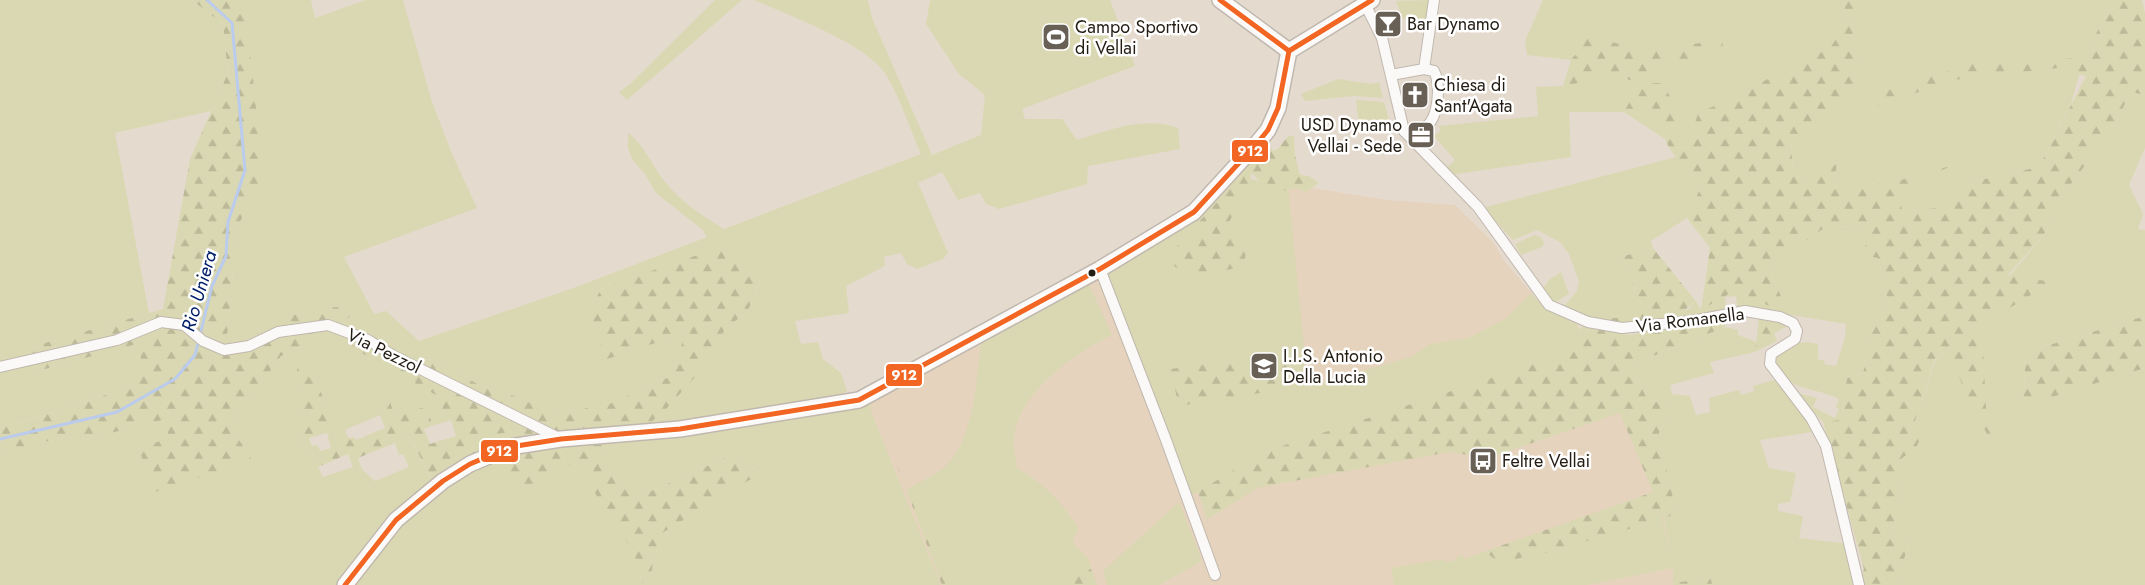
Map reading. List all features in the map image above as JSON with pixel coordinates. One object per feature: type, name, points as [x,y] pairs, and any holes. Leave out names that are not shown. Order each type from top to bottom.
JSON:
[{"type":"street","points":[[1220,0],[1289,51]]},
{"type":"street","points":[[1424,69],[1434,0]]},
{"type":"street","points":[[345,585],[396,520],[443,481],[470,464],[510,447],[561,439],[680,429],[859,400],[1100,269],[1194,212],[1268,130],[1278,108],[1289,51],[1368,2],[1382,38],[1404,131],[1425,127],[1436,110],[1438,78],[1434,71],[1424,69],[1391,74]]},
{"type":"street","name":"Via Romanella","points":[[1404,131],[1478,207],[1549,305],[1588,322],[1622,328],[1692,321],[1745,311],[1780,317],[1793,323],[1797,331],[1795,339],[1771,354],[1770,364],[1811,418],[1826,446],[1859,585]]},
{"type":"street","points":[[1100,269],[1166,440],[1215,575]]},
{"type":"street","name":"Via Pezzol","points":[[0,367],[117,340],[161,322],[184,325],[203,341],[224,350],[249,346],[278,332],[328,325],[368,340],[394,356],[561,439]]},
{"type":"shaded area","name":"I.I.S. Antonio Della Lucia","points":[[1288,184],[1386,200],[1455,205],[1493,242],[1505,262],[1540,303],[1577,324],[1639,450],[1662,510],[1673,562],[1673,585],[940,585],[871,411],[870,399],[1102,275]]},
{"type":"green space","points":[[0,0],[192,0],[223,24],[228,73],[211,111],[115,133],[149,313],[21,350],[35,372],[141,342],[142,360],[133,386],[17,424],[5,420],[0,421]]},
{"type":"green space","points":[[192,0],[230,0],[247,22],[263,175],[237,228],[227,337],[242,343],[274,323],[307,310],[337,307],[350,316],[332,333],[281,356],[255,392],[235,406],[234,432],[252,460],[152,493],[140,451],[169,436],[162,420],[87,439],[68,436],[0,453],[0,421],[5,420],[18,424],[133,386],[141,360],[140,343],[34,372],[21,350],[163,309],[190,159],[228,73],[223,24]]},
{"type":"green space","points":[[226,0],[311,0],[315,18],[366,0],[403,0],[432,102],[452,154],[477,208],[344,257],[374,314],[386,311],[419,341],[579,286],[707,237],[703,230],[656,193],[645,174],[632,159],[628,148],[628,133],[639,143],[662,177],[679,197],[693,209],[724,229],[921,154],[895,91],[885,73],[875,62],[861,51],[825,31],[754,0],[868,0],[872,18],[932,155],[981,135],[985,95],[959,74],[926,24],[930,0],[1110,0],[1135,66],[1022,109],[1025,119],[1062,119],[1077,140],[1127,126],[1153,123],[1165,125],[1178,128],[1180,149],[1088,166],[1087,184],[999,209],[986,204],[980,193],[958,200],[942,172],[918,183],[948,253],[943,259],[917,269],[907,264],[901,253],[884,257],[885,266],[846,286],[849,313],[795,321],[801,344],[818,342],[823,359],[841,373],[847,391],[828,402],[643,429],[710,358],[726,327],[747,313],[761,279],[740,256],[602,288],[587,313],[607,358],[686,333],[673,376],[640,388],[619,402],[556,414],[505,392],[479,385],[437,360],[412,359],[374,330],[352,347],[443,399],[442,410],[451,420],[432,426],[428,407],[394,416],[390,402],[380,406],[380,415],[345,430],[349,439],[342,441],[327,433],[309,438],[332,417],[314,377],[296,379],[301,401],[303,451],[309,450],[323,477],[353,467],[348,454],[358,458],[362,469],[375,481],[409,467],[403,454],[399,455],[395,443],[408,435],[433,482],[510,447],[574,460],[634,553],[643,585],[0,585],[0,453],[68,436],[87,439],[162,420],[169,436],[252,460],[234,432],[235,406],[255,392],[281,356],[332,333],[350,316],[337,307],[274,323],[242,343],[227,337],[237,228],[263,174]]},
{"type":"green space","points":[[715,0],[742,0],[627,100],[619,92],[630,84]]},
{"type":"green space","points":[[1430,0],[1426,30],[1416,31],[1416,20],[1403,19],[1396,1]]},
{"type":"green space","points":[[1543,0],[1842,0],[1847,23],[1835,55],[1686,149],[1677,147],[1624,112],[1569,112],[1571,157],[1450,175],[1445,169],[1455,160],[1434,136],[1441,130],[1438,126],[1538,116],[1536,87],[1563,86],[1571,60],[1527,55],[1525,41]]},
{"type":"green space","points":[[1842,0],[1863,0],[1860,12],[1852,18],[1860,89],[1797,149],[1791,138],[1793,176],[1813,182],[1837,163],[1834,183],[1850,185],[1881,184],[1956,164],[1896,190],[1903,212],[1944,207],[1958,185],[2039,167],[2086,76],[2058,68],[1953,80],[1878,106],[1883,92],[1975,62],[2084,58],[2113,0],[2142,0],[2145,13],[2145,95],[2131,92],[2112,129],[2062,196],[2045,233],[2008,275],[2052,282],[1982,325],[1986,410],[1996,451],[1968,398],[1948,351],[1935,359],[1913,427],[1924,430],[1916,448],[1902,458],[1894,536],[1910,540],[1896,585],[1858,585],[1864,569],[1823,422],[1841,420],[1847,378],[1863,373],[1872,332],[1888,300],[1878,258],[1861,255],[1874,227],[1827,226],[1769,267],[1788,314],[1734,291],[1701,310],[1710,248],[1687,218],[1700,189],[1669,148],[1653,112],[1624,112],[1640,83],[1664,83],[1675,109],[1677,147],[1686,149],[1698,114],[1830,48],[1847,23]]},
{"type":"green space","points":[[1863,0],[2113,0],[2084,58],[2071,104],[2039,167],[1958,185],[1945,207],[1903,212],[1854,187],[1834,183],[1837,164],[1813,182],[1793,176],[1791,137],[1860,89],[1852,18],[1860,12]]},
{"type":"green space","points":[[1591,31],[1600,42],[1608,41],[1643,50],[1650,46],[1662,52],[1681,53],[1694,44],[1719,40],[1723,43],[1722,52],[1708,51],[1703,59],[1684,60],[1681,64],[1670,62],[1656,76],[1649,78],[1629,80],[1622,74],[1605,77],[1597,69],[1594,80],[1563,86],[1573,57],[1582,50],[1567,41]]},
{"type":"green space","points":[[1338,79],[1371,84],[1379,82],[1383,98],[1354,96],[1305,101],[1301,94]]},
{"type":"green space","points":[[2145,80],[2145,148],[2129,185],[2143,214],[2138,229],[2145,230],[2145,316],[2026,352],[2023,405],[2145,368],[2145,585],[1896,585],[1910,540],[1894,536],[1902,458],[1936,359],[1948,351],[2045,233],[2062,196],[2112,129],[2131,92]]},
{"type":"green space","points":[[1356,100],[1384,102],[1390,124],[1360,133]]},
{"type":"green space","points":[[1288,136],[1294,136],[1295,155],[1300,175],[1309,176],[1319,183],[1306,192],[1296,188],[1282,191],[1276,186],[1265,187],[1252,173],[1247,194],[1233,214],[1229,224],[1229,235],[1241,236],[1244,245],[1246,253],[1242,264],[1231,269],[1214,269],[1210,278],[1175,267],[1169,250],[1185,242],[1190,243],[1190,246],[1196,241],[1197,224],[1230,188],[1249,163],[1256,160],[1272,147],[1271,151],[1278,149]]},
{"type":"green space","points":[[1676,157],[1700,189],[1687,218],[1651,241],[1653,248],[1620,257],[1635,281],[1632,283],[1642,306],[1632,318],[1606,319],[1621,327],[1588,318],[1562,308],[1577,291],[1579,281],[1569,254],[1560,242],[1537,230],[1513,240],[1485,210],[1486,207]]},
{"type":"green space","points":[[1233,177],[1288,184],[1308,387],[1413,356],[1430,344],[1468,338],[1505,319],[1531,293],[1540,303],[1577,324],[1580,330],[1566,354],[1261,453],[1191,496],[1105,274]]},
{"type":"green space","points":[[1827,226],[1875,227],[1878,258],[1888,300],[1872,332],[1863,373],[1847,378],[1841,421],[1823,422],[1797,393],[1817,398],[1813,407],[1835,418],[1839,409],[1836,407],[1839,399],[1798,386],[1789,381],[1782,375],[1777,366],[1774,354],[1784,347],[1795,343],[1818,344],[1818,359],[1825,361],[1824,364],[1836,366],[1845,337],[1846,324],[1737,306],[1736,296],[1725,297],[1726,308],[1690,318],[1654,322],[1689,309],[1695,300],[1701,309],[1734,291],[1787,313],[1769,267]]},
{"type":"green space","points":[[1534,235],[1541,237],[1544,243],[1542,247],[1521,255],[1515,244]]},
{"type":"green space","points":[[1653,248],[1695,300],[1690,306],[1673,316],[1642,325],[1621,326],[1605,318],[1632,318],[1642,306],[1632,283],[1635,281],[1620,257]]},
{"type":"green space","points":[[715,249],[740,256],[761,278],[747,313],[726,327],[707,364],[666,409],[643,429],[522,440],[509,432],[498,434],[490,448],[433,482],[408,435],[395,443],[358,458],[348,454],[318,467],[309,450],[303,451],[301,401],[296,379],[298,361],[311,361],[314,377],[332,417],[309,438],[312,446],[318,445],[320,451],[331,448],[327,433],[342,441],[354,437],[356,440],[385,428],[380,415],[380,406],[390,401],[394,416],[428,406],[432,426],[424,429],[430,444],[456,436],[451,420],[442,410],[443,399],[351,347],[374,330],[412,359],[437,360],[479,385],[505,392],[556,414],[618,402],[640,388],[673,376],[685,333],[607,359],[587,313],[602,288]]},
{"type":"green space","points":[[1561,272],[1569,294],[1554,303],[1542,290],[1549,280]]},
{"type":"green space","points":[[1088,282],[1112,335],[1066,363],[1037,390],[1018,420],[1014,444],[1017,468],[1052,494],[1079,529],[1073,539],[1074,544],[1088,558],[1097,585],[946,585],[907,490],[947,465],[963,439],[973,406],[981,340]]},
{"type":"green space","points":[[2145,316],[2145,368],[2023,406],[2026,352]]},
{"type":"green space","points":[[1725,318],[1725,327],[1631,365],[1648,401],[1675,403],[1659,433],[1676,512],[1664,520],[1662,515],[1661,520],[1538,555],[1533,554],[1508,561],[1497,560],[1486,551],[1653,492],[1620,413],[1488,458],[1449,452],[1257,488],[1207,520],[1198,492],[1261,453],[1565,354],[1582,326],[1630,335]]},
{"type":"green space","points":[[1759,318],[1790,325],[1774,333],[1777,341],[1755,352]]},
{"type":"green space","points":[[1725,327],[1738,330],[1738,335],[1757,342],[1755,352],[1710,362],[1714,373],[1670,385],[1672,394],[1690,396],[1696,415],[1710,412],[1709,398],[1739,390],[1741,395],[1754,391],[1753,386],[1777,379],[1818,431],[1760,440],[1769,468],[1796,473],[1790,502],[1778,504],[1778,511],[1803,516],[1799,538],[1849,544],[1859,585],[1713,585],[1710,578],[1673,583],[1673,568],[1587,585],[1394,585],[1391,568],[1444,559],[1445,562],[1453,561],[1462,554],[1464,559],[1486,551],[1492,557],[1502,561],[1514,560],[1533,554],[1539,555],[1660,520],[1661,513],[1673,565],[1664,520],[1676,512],[1659,433],[1675,403],[1648,401],[1631,365]]},
{"type":"green space","points":[[1289,354],[1291,388],[1179,406],[1170,369]]},
{"type":"green space","points":[[870,399],[871,411],[941,585],[650,585],[653,561],[662,533],[760,472],[732,455],[633,499],[595,454],[643,434]]},
{"type":"green space","points":[[509,432],[522,440],[490,448],[498,434]]},
{"type":"green space","points":[[643,434],[595,454],[633,499],[732,455],[761,473],[662,533],[653,561],[650,585],[643,585],[634,553],[574,461],[530,499],[510,482],[510,447]]},
{"type":"green space","points":[[894,457],[946,585],[942,585]]},
{"type":"green space","points":[[1179,502],[1202,561],[1159,585],[1107,585],[1103,571]]},
{"type":"green space","points":[[1091,569],[1097,585],[1054,585]]},
{"type":"green space","points":[[1710,578],[1713,585],[1673,585],[1673,583]]},
{"type":"waterway","name":"Rio Uniera","points":[[0,439],[117,412],[175,379],[195,355],[212,286],[226,256],[228,222],[245,170],[232,23],[207,0]]},
{"type":"transit line","name":"912","points":[[1220,0],[1289,51]]},
{"type":"transit line","name":"912","points":[[345,585],[396,520],[443,481],[470,464],[510,447],[561,439],[680,429],[859,400],[1100,269],[1194,212],[1268,130],[1278,108],[1289,51],[1372,0]]},
{"type":"place","name":"Bar Dynamo","points":[[1388,24]]},
{"type":"place","name":"Campo Sportivo di Vellai","points":[[1056,37]]},
{"type":"place","name":"Chiesa di Sant'Agata","points":[[1415,95]]},
{"type":"place","name":"USD Dynamo Vellai - Sede","points":[[1421,135]]},
{"type":"place","name":"I.I.S. Antonio Della Lucia","points":[[1264,366]]},
{"type":"place","name":"Feltre Vellai","points":[[1483,461]]}]
